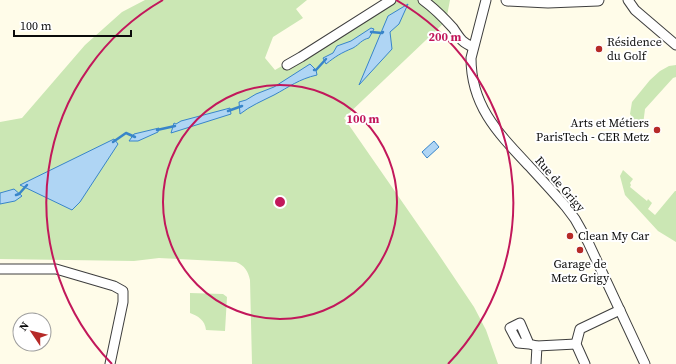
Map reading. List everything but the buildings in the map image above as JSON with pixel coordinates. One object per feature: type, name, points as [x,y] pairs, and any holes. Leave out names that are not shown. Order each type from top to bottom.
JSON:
[{"type":"street","points":[[287,65],[391,0]]},
{"type":"street","points":[[423,0],[431,6],[453,29],[461,40],[473,47]]},
{"type":"street","name":"Rue de Grigy","points":[[486,0],[473,47],[471,64],[476,90],[482,108],[499,134],[566,206],[575,219],[645,364]]},
{"type":"street","points":[[507,0],[548,2],[598,0]]},
{"type":"street","points":[[628,0],[634,10],[676,45]]},
{"type":"street","points":[[0,269],[56,269],[114,286],[123,291],[123,302],[110,364]]},
{"type":"street","points":[[585,364],[576,344],[580,329],[620,310]]},
{"type":"street","points":[[536,364],[533,345],[576,344]]},
{"type":"green space","points":[[145,0],[307,0],[296,9],[303,18],[273,37],[265,58],[275,70],[387,0],[450,0],[446,21],[344,118],[474,307],[486,330],[498,364],[252,364],[250,280],[246,269],[236,262],[159,258],[134,261],[0,259],[0,122],[22,118],[85,45],[122,12]]},
{"type":"green space","points":[[676,65],[676,77],[673,78],[645,109],[643,125],[638,124],[630,114],[632,102],[650,80],[660,71],[669,66]]},
{"type":"green space","points":[[623,170],[633,179],[630,183],[630,187],[647,201],[648,199],[652,203],[648,209],[655,215],[676,191],[676,242],[658,231],[625,195],[620,176]]},
{"type":"green space","points":[[190,293],[223,294],[227,297],[225,331],[206,330],[201,319],[190,313]]},
{"type":"water","points":[[408,4],[399,24],[390,32],[392,49],[359,85],[388,16]]},
{"type":"water","points":[[371,28],[374,29],[369,38],[326,64],[323,58],[333,53],[337,46],[351,41]]},
{"type":"water","points":[[310,64],[316,70],[317,75],[294,84],[240,114],[239,102],[274,87]]},
{"type":"water","points":[[230,108],[231,114],[171,133],[174,123],[176,124],[181,121]]},
{"type":"water","points":[[159,128],[158,132],[138,141],[129,141],[134,134]]},
{"type":"water","points":[[114,139],[118,144],[80,202],[72,210],[20,185]]},
{"type":"water","points":[[434,141],[439,147],[427,158],[422,152]]},
{"type":"water","points":[[14,189],[22,196],[15,201],[0,204],[0,193]]},
{"type":"waterway","points":[[371,32],[383,32]]},
{"type":"waterway","points":[[314,70],[316,70],[326,59]]},
{"type":"waterway","points":[[228,111],[242,106]]},
{"type":"waterway","points":[[157,130],[175,126]]},
{"type":"waterway","points":[[113,142],[126,133],[135,137]]},
{"type":"waterway","points":[[16,195],[19,194],[27,185]]},
{"type":"place","name":"Résidence du Golf","points":[[599,49]]},
{"type":"place","name":"Arts et Métiers ParisTech - CER Metz","points":[[657,130]]},
{"type":"place","name":"Clean My Car","points":[[570,236]]},
{"type":"place","name":"Garage de Metz Grigy","points":[[580,250]]}]
